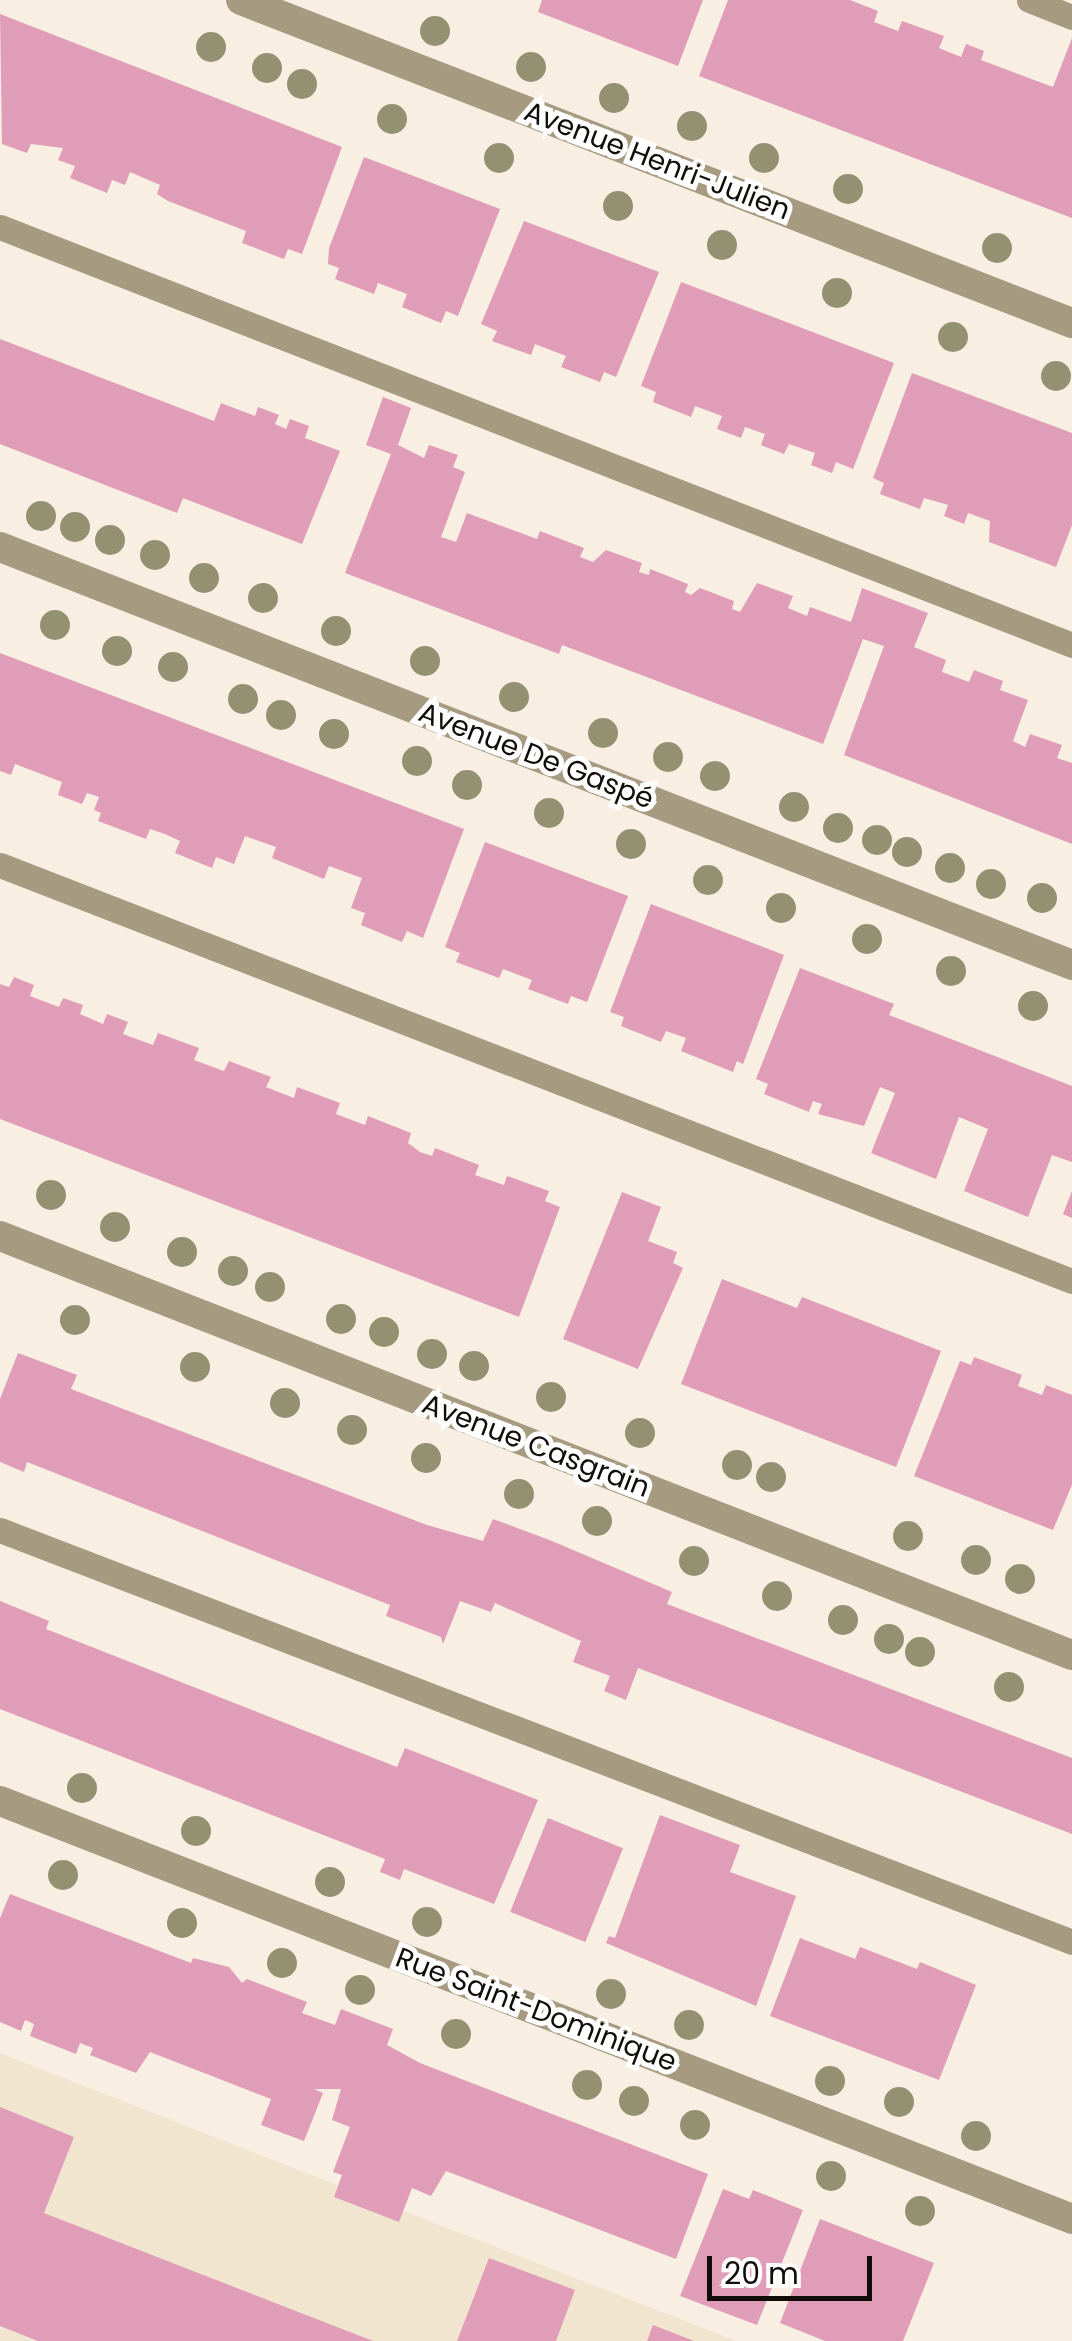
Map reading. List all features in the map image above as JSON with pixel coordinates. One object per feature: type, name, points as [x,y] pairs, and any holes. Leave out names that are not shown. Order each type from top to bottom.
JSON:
[{"type":"street","name":"Avenue Henri-Julien","points":[[241,0],[1072,323]]},
{"type":"street","name":"Avenue De Gaspé","points":[[0,547],[1072,965]]},
{"type":"street","name":"Avenue Casgrain","points":[[0,1236],[1072,1655]]},
{"type":"street","name":"Rue Saint-Dominique","points":[[0,1801],[1072,2219]]},
{"type":"lane","points":[[1029,0],[1072,17]]},
{"type":"lane","points":[[0,227],[1072,645]]},
{"type":"lane","points":[[0,865],[1072,1281]]},
{"type":"lane","points":[[0,1530],[1072,1942]]},
{"type":"shaded area","points":[[0,2053],[736,2341],[0,2341]]},
{"type":"building","points":[[542,0],[703,0],[678,66],[538,12]]},
{"type":"building","points":[[728,0],[850,0],[878,11],[874,22],[898,31],[902,21],[944,36],[939,48],[961,57],[966,44],[984,51],[981,60],[1053,87],[1072,38],[1072,218],[699,76]]},
{"type":"building","points":[[0,14],[342,147],[302,254],[288,249],[284,259],[242,243],[246,231],[168,201],[157,194],[160,185],[130,172],[125,185],[112,180],[107,193],[70,178],[75,166],[58,160],[63,148],[31,144],[27,153],[2,144]]},
{"type":"building","points":[[364,157],[500,209],[458,316],[446,311],[441,323],[402,307],[407,294],[378,283],[374,294],[335,279],[339,268],[328,264],[329,248]]},
{"type":"building","points":[[524,221],[659,272],[616,377],[604,372],[600,382],[561,367],[566,356],[535,344],[531,355],[492,341],[497,331],[481,324]]},
{"type":"building","points":[[681,282],[894,363],[853,469],[836,462],[832,473],[811,465],[815,453],[789,444],[784,454],[761,445],[765,434],[745,427],[741,438],[717,429],[722,416],[695,406],[691,417],[653,402],[656,392],[641,386]]},
{"type":"building","points":[[0,339],[214,421],[221,403],[255,416],[258,407],[279,415],[275,424],[286,429],[290,419],[309,426],[305,438],[340,451],[302,544],[183,498],[177,513],[0,444]]},
{"type":"building","points":[[912,373],[1072,433],[1072,525],[1056,567],[989,542],[990,521],[968,513],[964,524],[944,516],[948,505],[924,498],[920,509],[880,494],[884,483],[873,478]]},
{"type":"building","points":[[383,397],[411,408],[398,445],[424,458],[429,445],[458,455],[453,467],[465,472],[441,537],[456,542],[467,513],[537,539],[540,531],[584,548],[580,557],[593,562],[606,550],[642,563],[639,572],[649,575],[650,569],[688,584],[685,592],[691,595],[700,588],[734,601],[732,609],[740,612],[757,583],[793,596],[788,608],[807,616],[810,607],[851,622],[862,588],[928,613],[914,647],[946,660],[942,672],[969,682],[974,670],[1003,681],[1000,690],[1028,700],[1013,741],[1025,747],[1030,734],[1062,745],[1057,758],[1072,763],[1072,844],[844,755],[884,646],[863,639],[823,744],[562,645],[559,654],[345,573],[391,454],[366,445]]},
{"type":"building","points":[[0,653],[464,829],[423,938],[407,931],[402,942],[361,925],[365,913],[351,908],[362,878],[329,866],[324,879],[272,858],[276,847],[245,836],[234,864],[216,857],[212,868],[175,853],[180,841],[165,834],[150,829],[146,839],[98,821],[101,813],[94,810],[99,797],[87,793],[82,804],[58,795],[62,782],[15,764],[11,775],[0,771]]},
{"type":"building","points":[[485,842],[628,896],[587,1002],[571,996],[568,1004],[528,989],[532,980],[503,969],[499,978],[456,962],[460,953],[445,947]]},
{"type":"building","points":[[651,904],[784,955],[743,1064],[737,1061],[733,1072],[681,1051],[686,1038],[666,1031],[661,1042],[621,1026],[624,1017],[610,1012]]},
{"type":"building","points":[[800,968],[894,1004],[889,1015],[1072,1086],[1072,1162],[1052,1155],[1028,1217],[964,1191],[988,1129],[959,1117],[936,1179],[871,1153],[895,1093],[880,1087],[864,1126],[818,1114],[822,1104],[813,1101],[809,1112],[764,1094],[768,1084],[756,1079]]},
{"type":"building","points":[[14,977],[34,985],[30,996],[59,1007],[63,998],[83,1005],[80,1014],[103,1024],[107,1014],[128,1022],[123,1034],[153,1045],[158,1033],[199,1048],[194,1060],[224,1071],[229,1061],[271,1077],[266,1087],[281,1093],[294,1098],[297,1087],[340,1103],[336,1114],[365,1125],[368,1116],[411,1133],[408,1143],[420,1152],[432,1156],[435,1148],[479,1165],[475,1175],[504,1185],[507,1176],[549,1191],[545,1201],[560,1207],[519,1317],[0,1119],[0,984],[9,987]]},
{"type":"building","points":[[1072,1191],[1072,1218],[1063,1214]]},
{"type":"building","points":[[622,1192],[661,1207],[648,1241],[677,1252],[673,1263],[683,1268],[638,1369],[563,1339]]},
{"type":"building","points":[[722,1279],[797,1308],[802,1297],[941,1351],[896,1467],[681,1384]]},
{"type":"building","points":[[18,1353],[77,1375],[71,1389],[427,1525],[483,1541],[493,1519],[552,1541],[672,1592],[667,1604],[1072,1758],[1072,1834],[638,1668],[626,1700],[604,1691],[610,1676],[573,1662],[581,1641],[495,1603],[491,1612],[460,1601],[443,1644],[441,1637],[386,1616],[390,1605],[27,1462],[24,1472],[0,1462],[0,1399]]},
{"type":"building","points":[[974,1357],[1022,1375],[1018,1386],[1042,1395],[1046,1385],[1072,1395],[1072,1485],[1053,1530],[914,1476],[960,1361],[971,1365]]},
{"type":"building","points":[[0,1601],[49,1621],[46,1629],[397,1767],[405,1748],[538,1800],[494,1904],[404,1869],[400,1880],[380,1872],[385,1859],[0,1709]]},
{"type":"building","points":[[660,1815],[740,1845],[730,1872],[796,1896],[756,2006],[606,1943],[609,1936],[615,1938]]},
{"type":"building","points":[[548,1818],[623,1848],[585,1942],[510,1912]]},
{"type":"building","points":[[10,1894],[191,1963],[193,1958],[229,1967],[242,1983],[247,1979],[307,2002],[302,2013],[335,2025],[341,2009],[393,2029],[387,2045],[420,2063],[708,2174],[676,2259],[446,2171],[431,2196],[412,2188],[399,2222],[334,2197],[342,2175],[333,2172],[350,2127],[332,2120],[341,2089],[314,2089],[323,2093],[304,2141],[261,2125],[271,2099],[150,2052],[136,2073],[90,2055],[93,2048],[80,2043],[76,2054],[30,2036],[34,2024],[25,2020],[21,2031],[0,2022],[0,1918]]},
{"type":"building","points":[[800,1938],[855,1959],[860,1947],[917,1969],[920,1962],[976,1985],[939,2080],[770,2016]]},
{"type":"building","points":[[0,2107],[74,2137],[44,2213],[373,2341],[38,2341],[0,2326]]},
{"type":"building","points":[[723,2189],[749,2199],[753,2190],[803,2210],[757,2325],[680,2296]]},
{"type":"building","points":[[820,2219],[934,2263],[903,2341],[825,2341],[780,2323]]},
{"type":"building","points":[[489,2258],[575,2290],[556,2341],[457,2341]]},
{"type":"building","points":[[653,2325],[694,2341],[647,2341]]}]
